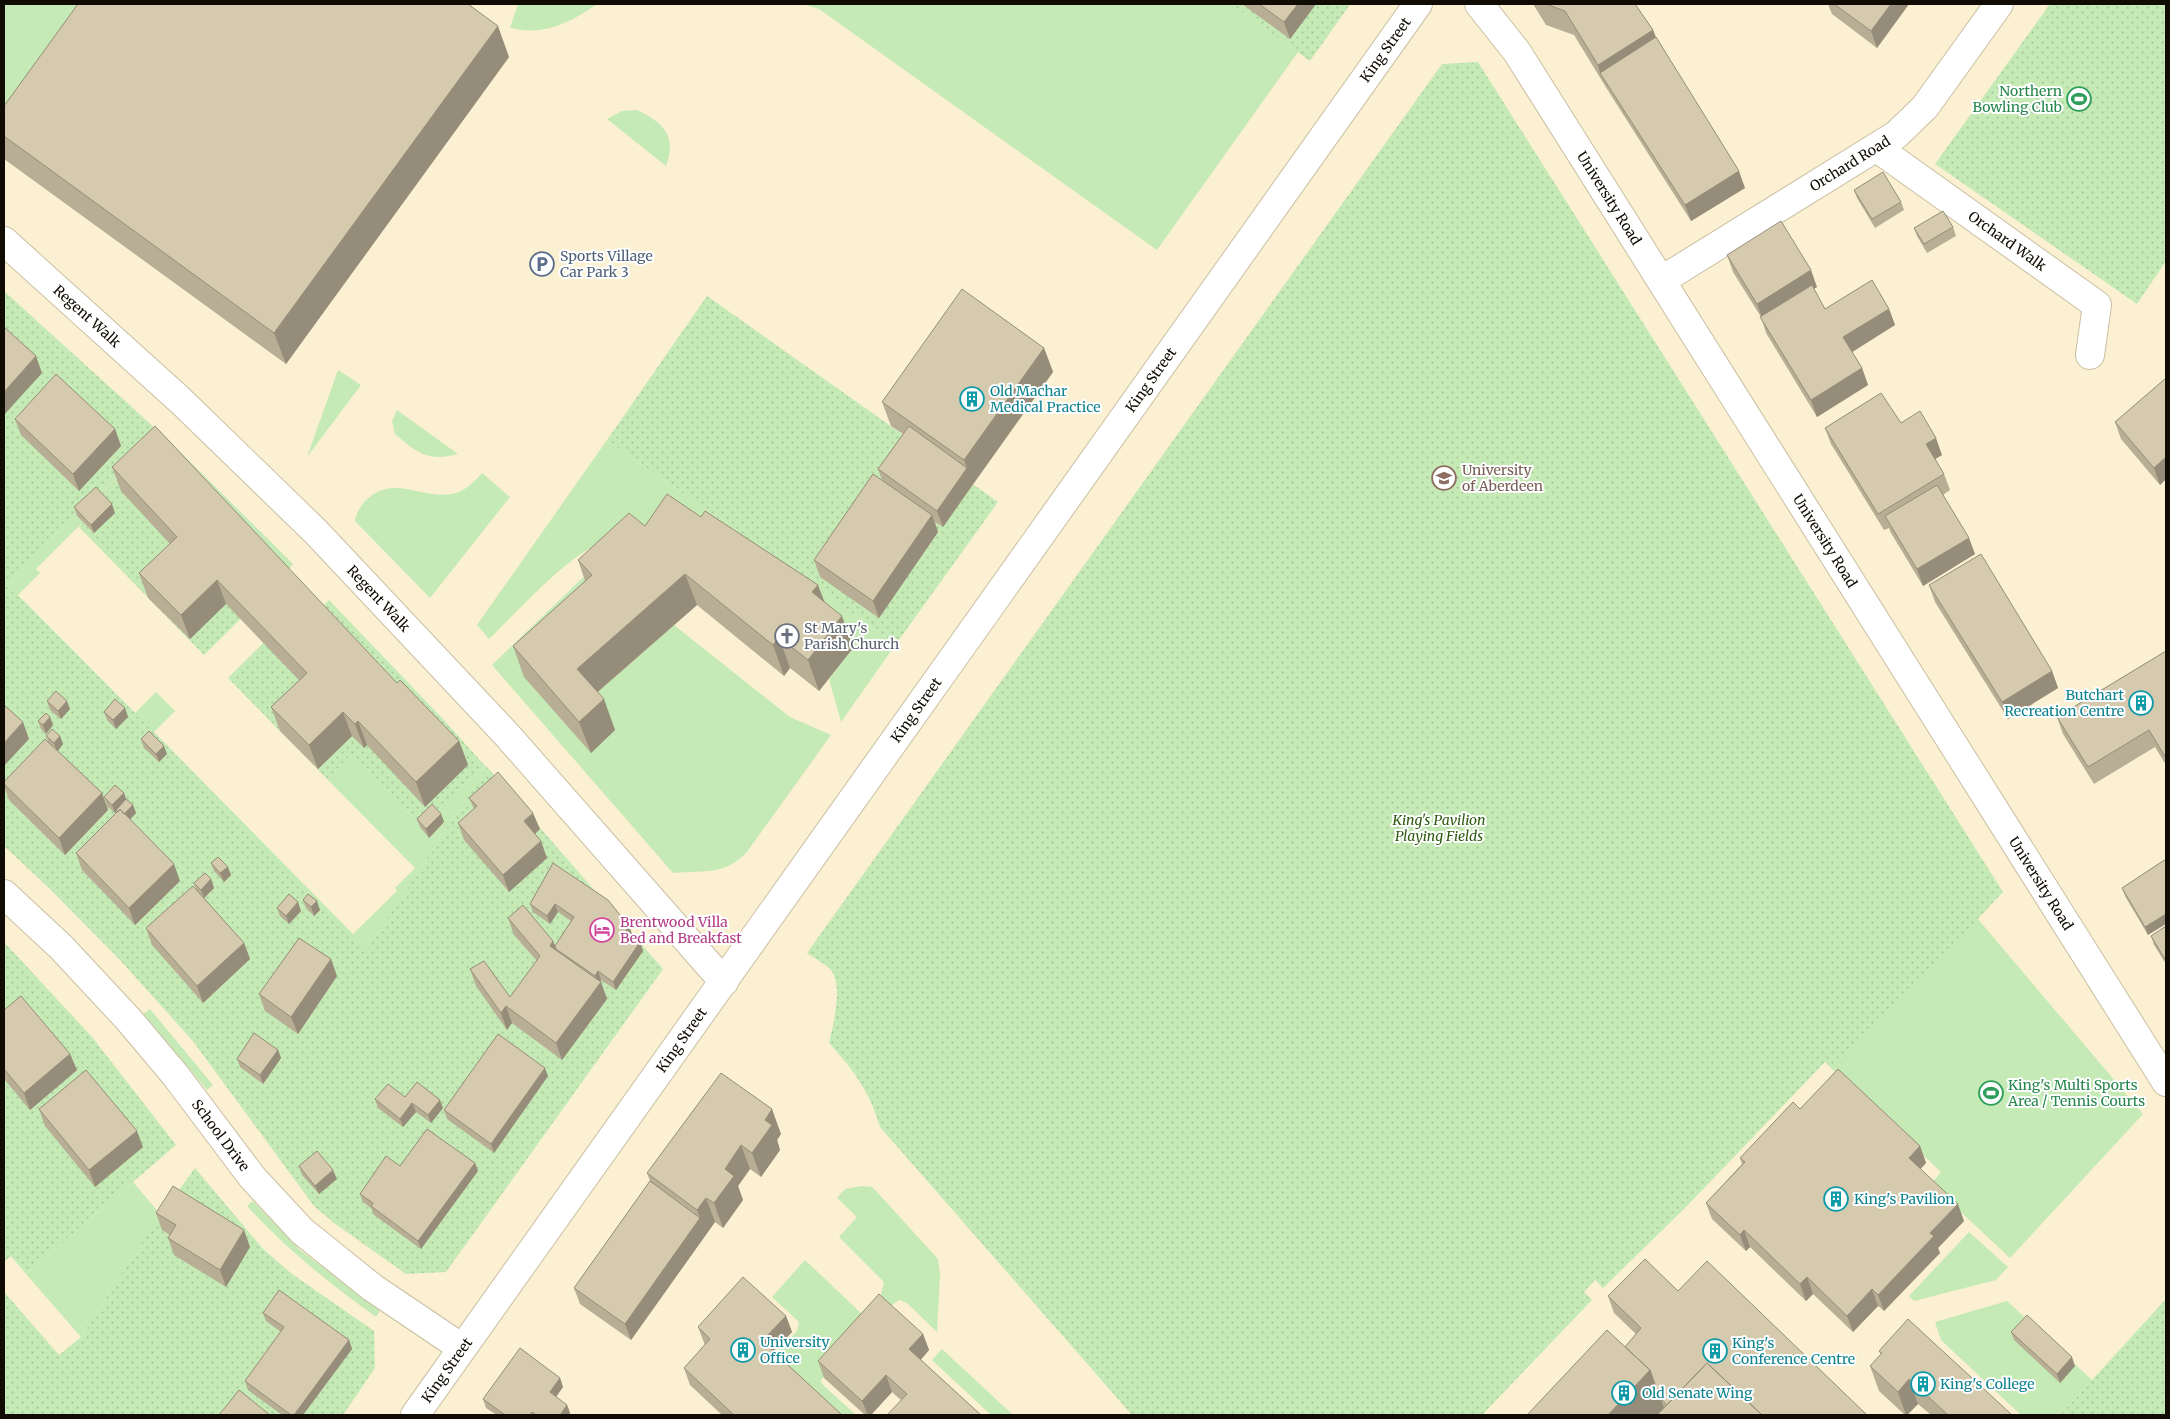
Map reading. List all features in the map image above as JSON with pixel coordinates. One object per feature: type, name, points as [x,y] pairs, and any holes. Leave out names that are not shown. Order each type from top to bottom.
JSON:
[{"type":"street","name":"King Street","points":[[415,1415],[1418,4]]},
{"type":"street","name":"University Road","points":[[1478,4],[1517,52],[2166,1082]]},
{"type":"street","name":"Orchard Road","points":[[1662,280],[1896,135],[1924,107],[1999,4]]},
{"type":"street","name":"Orchard Walk","points":[[1876,148],[2097,305],[2090,354]]},
{"type":"street","name":"Regent Walk","points":[[4,242],[180,400],[316,532],[507,735],[724,982]]},
{"type":"street","name":"School Drive","points":[[4,894],[61,947],[129,1020],[176,1076],[252,1177],[302,1232],[373,1288],[462,1348]]},
{"type":"green space","points":[[4,4],[103,4],[4,143]]},
{"type":"green space","points":[[518,4],[597,4],[577,17],[556,26],[545,29],[522,30],[510,28]]},
{"type":"green space","points":[[803,4],[1231,4],[1298,52],[1157,250],[819,9]]},
{"type":"green space","points":[[1231,4],[1346,4],[1349,6],[1310,61]]},
{"type":"green space","name":"Northern Bowling Club","points":[[2050,4],[2166,4],[2166,261],[2137,304],[1935,164]]},
{"type":"green space","name":"King's Pavilion Playing Fields","points":[[1478,62],[2003,892],[1834,1071],[1825,1062],[1684,1209],[1603,1288],[1595,1280],[1584,1292],[1592,1300],[1482,1415],[1132,1415],[880,1127],[876,1114],[860,1082],[829,1043],[837,994],[834,976],[828,967],[807,953],[1442,64]]},
{"type":"green space","points":[[637,110],[654,120],[666,132],[670,146],[666,166],[607,119],[622,111]]},
{"type":"green space","points":[[4,291],[156,429],[7,586],[135,713],[366,951],[487,767],[663,969],[446,1272],[406,1274],[334,1223],[314,1206],[192,1040],[120,960],[49,888],[4,846]]},
{"type":"green space","points":[[707,296],[998,502],[896,644],[607,440]]},
{"type":"green space","points":[[338,370],[361,385],[307,457]]},
{"type":"green space","points":[[397,410],[458,454],[439,457],[431,456],[417,451],[410,446],[395,434],[392,421]]},
{"type":"green space","points":[[156,429],[163,435],[77,516],[83,522],[36,569],[40,573],[18,595],[135,713],[156,692],[175,711],[154,732],[353,934],[397,891],[395,888],[415,868],[327,779],[352,754],[421,825],[485,766],[487,767],[366,952],[7,586]]},
{"type":"green space","points":[[163,435],[293,564],[282,578],[204,655],[79,527],[83,522],[94,533],[99,496]]},
{"type":"green space","points":[[607,440],[896,644],[841,722],[829,679],[853,647],[717,543],[588,700],[674,625],[790,717],[831,735],[747,852],[738,860],[722,868],[673,873],[492,665],[595,566],[599,545],[574,559],[559,571],[489,639],[477,625]]},
{"type":"green space","points":[[482,473],[510,497],[430,598],[355,521],[357,513],[363,504],[371,496],[381,491],[390,488],[400,488],[430,494],[451,494],[465,489]]},
{"type":"green space","points":[[329,600],[444,720],[485,766],[420,827],[421,825],[352,754],[327,779],[228,678],[305,602],[316,613]]},
{"type":"green space","name":"King's Multi Sports Area / Tennis Courts","points":[[1977,918],[2143,1114],[2010,1258],[1931,1184],[1941,1172],[1834,1071]]},
{"type":"green space","points":[[4,942],[92,1037],[176,1145],[26,1274],[11,1256],[4,1262]]},
{"type":"green space","points":[[150,1009],[213,1085],[207,1090],[143,1014]]},
{"type":"green space","points":[[195,1168],[263,1249],[292,1274],[374,1331],[375,1368],[343,1415],[4,1415],[4,1292],[59,1355],[81,1337],[155,1223]]},
{"type":"green space","points":[[133,1182],[161,1215],[81,1337],[26,1274]]},
{"type":"green space","points":[[861,1186],[872,1187],[938,1259],[940,1274],[937,1332],[907,1303],[899,1300],[888,1308],[821,1380],[822,1384],[856,1415],[837,1415],[779,1359],[778,1351],[797,1331],[799,1322],[772,1297],[805,1260],[863,1315],[879,1303],[884,1282],[839,1237],[857,1217],[837,1198],[845,1189]]},
{"type":"green space","points":[[253,1201],[300,1250],[380,1310],[376,1317],[325,1278],[277,1237],[247,1206]]},
{"type":"green space","points":[[1969,1232],[2008,1267],[1996,1280],[1914,1301],[1909,1296]]},
{"type":"green space","points":[[2166,1299],[2166,1415],[2060,1415]]},
{"type":"green space","points":[[2007,1301],[2092,1380],[2060,1415],[2021,1415],[1941,1340],[1935,1322]]},
{"type":"green space","points":[[942,1349],[1013,1415],[991,1415],[932,1360]]},
{"type":"building","points":[[78,4],[468,4],[498,26],[274,333],[4,136],[4,106]]},
{"type":"building","points":[[1259,4],[1298,4],[1284,22]]},
{"type":"building","points":[[1546,4],[1635,4],[1653,30],[1598,65],[1565,11]]},
{"type":"building","points":[[1834,4],[1891,4],[1871,31]]},
{"type":"building","points":[[1656,37],[1739,171],[1685,205],[1600,73]]},
{"type":"building","points":[[1883,172],[1901,202],[1872,219],[1854,190]]},
{"type":"building","points":[[1943,211],[1953,227],[1924,244],[1914,228]]},
{"type":"building","points":[[1781,221],[1811,270],[1757,304],[1727,255]]},
{"type":"building","points":[[1872,280],[1889,309],[1843,337],[1862,368],[1811,400],[1760,317],[1812,285],[1825,309]]},
{"type":"building","name":"Old Machar Medical Practice","points":[[962,289],[1044,348],[964,460],[882,402]]},
{"type":"building","points":[[4,327],[36,356],[4,392]]},
{"type":"building","points":[[56,374],[115,429],[73,474],[15,419]]},
{"type":"building","points":[[2166,378],[2166,457],[2154,468],[2115,422]]},
{"type":"building","points":[[1881,393],[1901,423],[1920,411],[1936,438],[1926,444],[1944,474],[1878,514],[1825,428]]},
{"type":"building","points":[[155,426],[397,683],[400,680],[459,741],[416,782],[358,721],[355,724],[343,712],[309,745],[271,707],[307,673],[217,580],[181,615],[139,573],[177,537],[112,467]]},
{"type":"building","points":[[909,426],[967,468],[937,511],[878,469]]},
{"type":"building","points":[[873,474],[932,515],[873,601],[814,560]]},
{"type":"building","points":[[1937,485],[1969,538],[1917,569],[1885,516]]},
{"type":"building","points":[[96,487],[112,504],[91,525],[74,507]]},
{"type":"building","name":"St Mary's Parish Church","points":[[667,494],[701,517],[705,511],[818,585],[812,592],[842,616],[808,660],[779,637],[773,645],[685,574],[577,669],[604,699],[579,722],[513,646],[592,575],[578,560],[629,513],[645,526]]},
{"type":"building","points":[[1981,554],[2052,671],[2002,702],[1929,585]]},
{"type":"building","name":"Butchart Recreation Centre","points":[[2166,651],[2166,758],[2149,730],[2088,767],[2057,717]]},
{"type":"building","points":[[56,691],[67,701],[58,711],[47,701]]},
{"type":"building","points":[[115,699],[125,708],[113,720],[104,712]]},
{"type":"building","points":[[4,705],[23,722],[4,743]]},
{"type":"building","points":[[46,713],[50,717],[43,725],[38,721]]},
{"type":"building","points":[[52,729],[60,736],[54,743],[46,736]]},
{"type":"building","points":[[149,731],[164,746],[156,754],[141,739]]},
{"type":"building","points":[[45,739],[102,793],[59,838],[4,784]]},
{"type":"building","points":[[498,772],[533,813],[524,821],[541,841],[503,875],[458,823],[477,806],[469,798]]},
{"type":"building","points":[[115,785],[124,793],[112,805],[104,797]]},
{"type":"building","points":[[126,799],[133,805],[124,814],[120,809],[118,812],[116,810]]},
{"type":"building","points":[[432,804],[441,814],[426,829],[417,819]]},
{"type":"building","points":[[120,809],[174,864],[129,908],[76,853]]},
{"type":"building","points":[[218,857],[228,867],[220,873],[211,863]]},
{"type":"building","points":[[2166,859],[2166,914],[2145,927],[2122,888]]},
{"type":"building","name":"Brentwood Villa Bed and Breakfast","points":[[553,863],[608,900],[629,926],[625,932],[640,942],[613,982],[598,971],[595,976],[556,949],[555,946],[574,917],[555,904],[547,916],[530,904]]},
{"type":"building","points":[[205,873],[211,879],[201,890],[194,883]]},
{"type":"building","points":[[193,886],[244,943],[197,986],[146,928]]},
{"type":"building","points":[[289,894],[298,902],[286,916],[277,908]]},
{"type":"building","points":[[308,894],[317,901],[311,907],[303,900]]},
{"type":"building","points":[[523,905],[553,941],[550,946],[601,982],[556,1043],[506,1006],[501,1013],[470,969],[484,961],[510,997],[540,956],[508,918]]},
{"type":"building","points":[[2166,926],[2166,961],[2151,936]]},
{"type":"building","points":[[299,938],[331,959],[291,1017],[259,994]]},
{"type":"building","points":[[21,996],[70,1054],[24,1093],[4,1069],[4,1010]]},
{"type":"building","points":[[254,1033],[278,1050],[260,1075],[237,1059]]},
{"type":"building","points":[[498,1034],[545,1068],[491,1144],[444,1110]]},
{"type":"building","name":"King's Pavilion","points":[[1838,1069],[1920,1146],[1909,1158],[1958,1204],[1930,1233],[1934,1236],[1878,1295],[1872,1289],[1847,1316],[1807,1277],[1800,1284],[1744,1230],[1740,1235],[1706,1203],[1745,1162],[1740,1158],[1793,1102],[1800,1109]]},
{"type":"building","points":[[86,1070],[137,1131],[89,1170],[39,1109]]},
{"type":"building","points":[[721,1073],[772,1109],[765,1120],[772,1125],[752,1153],[741,1145],[725,1169],[734,1176],[714,1203],[706,1198],[697,1210],[647,1173]]},
{"type":"building","points":[[417,1082],[440,1100],[428,1115],[412,1103],[400,1119],[375,1099],[388,1084],[405,1097]]},
{"type":"building","points":[[427,1129],[475,1163],[418,1241],[371,1206],[373,1203],[360,1194],[386,1156],[400,1166]]},
{"type":"building","points":[[317,1151],[333,1170],[315,1186],[299,1166]]},
{"type":"building","points":[[650,1181],[700,1218],[625,1324],[574,1288]]},
{"type":"building","points":[[173,1186],[244,1230],[220,1270],[168,1238],[176,1225],[156,1213]]},
{"type":"building","name":"King's Conference Centre","points":[[1645,1259],[1678,1291],[1707,1261],[1867,1415],[1762,1415],[1707,1363],[1667,1405],[1660,1398],[1650,1370],[1625,1347],[1641,1328],[1608,1296]]},
{"type":"building","name":"University Office","points":[[743,1277],[786,1316],[762,1341],[842,1415],[734,1415],[684,1368],[710,1339],[698,1327]]},
{"type":"building","points":[[279,1290],[349,1340],[294,1415],[291,1415],[245,1381],[284,1327],[263,1313]]},
{"type":"building","name":"University Office","points":[[879,1294],[923,1334],[909,1349],[981,1415],[887,1415],[907,1394],[886,1375],[862,1401],[818,1361]]},
{"type":"building","points":[[2027,1315],[2072,1357],[2057,1374],[2011,1332]]},
{"type":"building","points":[[1908,1319],[2012,1415],[1948,1415],[1909,1379],[1898,1392],[1870,1366],[1882,1353],[1879,1351]]},
{"type":"building","points":[[1607,1330],[1650,1370],[1608,1415],[1527,1415]]},
{"type":"building","points":[[520,1348],[560,1378],[550,1392],[567,1405],[560,1415],[536,1415],[532,1412],[530,1415],[505,1415],[483,1399]]},
{"type":"building","points":[[1707,1363],[1762,1415],[1657,1415]]},
{"type":"building","points":[[239,1390],[270,1415],[219,1415]]},
{"type":"place","name":"Northern Bowling Club","points":[[2079,99]]},
{"type":"place","name":"Sports Village Car Park 3","points":[[542,264]]},
{"type":"place","name":"Old Machar Medical Practice","points":[[972,399]]},
{"type":"place","name":"University of Aberdeen","points":[[1444,478]]},
{"type":"place","name":"St Mary's Parish Church","points":[[787,636]]},
{"type":"place","name":"Butchart Recreation Centre","points":[[2141,703]]},
{"type":"place","name":"Brentwood Villa Bed and Breakfast","points":[[602,930]]},
{"type":"place","name":"King's Multi Sports Area / Tennis Courts","points":[[1991,1093]]},
{"type":"place","name":"King's Pavilion","points":[[1836,1199]]},
{"type":"place","name":"University Office","points":[[743,1350]]},
{"type":"place","name":"King's Conference Centre","points":[[1715,1351]]},
{"type":"place","name":"King's College","points":[[1923,1384]]},
{"type":"place","name":"Old Senate Wing","points":[[1624,1393]]}]
